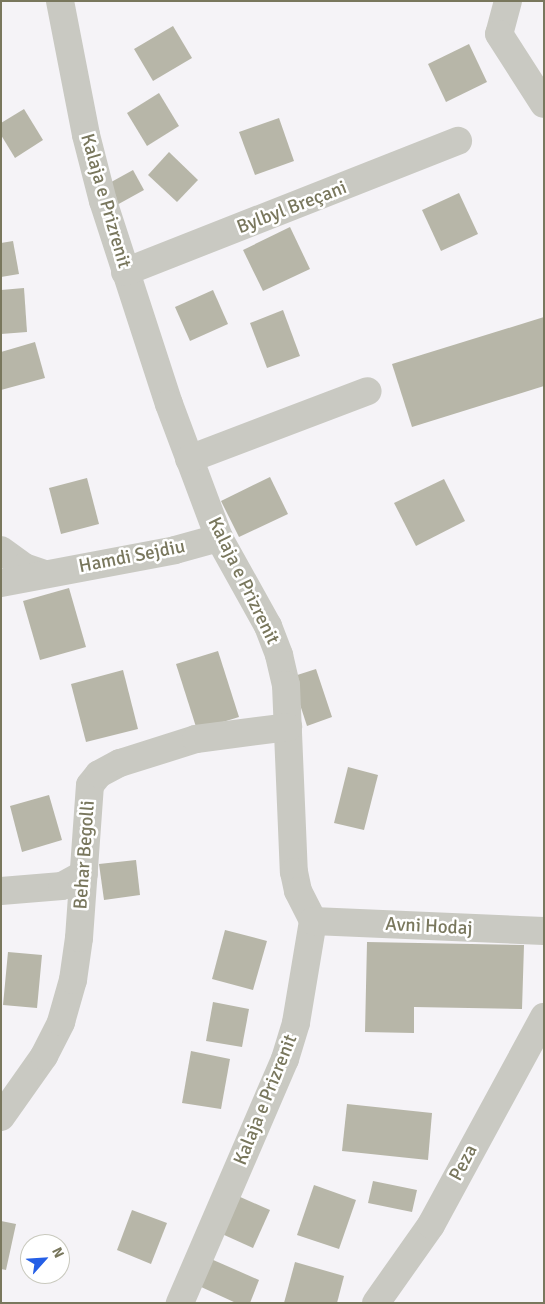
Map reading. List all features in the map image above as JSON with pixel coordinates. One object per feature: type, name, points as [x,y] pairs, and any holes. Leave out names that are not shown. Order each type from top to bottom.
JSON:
[{"type":"street","name":"Kalaja e Prizrenit","points":[[60,1],[86,135],[125,272],[189,459],[219,538],[235,573],[268,626],[279,655],[286,685],[294,872],[298,891],[313,921],[296,1023],[286,1059],[180,1303]]},
{"type":"street","points":[[508,1],[499,34],[544,104]]},
{"type":"street","name":"Bylbyl Breçani","points":[[125,272],[458,141]]},
{"type":"street","points":[[189,459],[368,391]]},
{"type":"street","name":"Hamdi Sejdiu","points":[[1,583],[176,550],[219,538]]},
{"type":"street","points":[[1,550],[24,567],[44,574]]},
{"type":"street","name":"Behar Begolli","points":[[1,1117],[44,1056],[61,1022],[73,980],[84,874],[86,802],[90,785],[99,774],[120,763],[196,738],[288,727]]},
{"type":"street","points":[[1,891],[62,886],[84,874]]},
{"type":"street","name":"Avni Hodaj","points":[[313,921],[544,931]]},
{"type":"street","name":"Peza","points":[[376,1303],[431,1225],[544,1017]]},
{"type":"building","points":[[173,26],[192,58],[153,81],[134,49]]},
{"type":"building","points":[[469,44],[487,82],[446,102],[428,64]]},
{"type":"building","points":[[159,93],[179,126],[147,146],[127,113]]},
{"type":"building","points":[[24,109],[43,140],[15,158],[1,135],[1,123]]},
{"type":"building","points":[[279,118],[294,161],[255,175],[239,132]]},
{"type":"building","points":[[169,152],[198,180],[177,202],[148,175]]},
{"type":"building","points":[[133,170],[144,190],[115,206],[104,186]]},
{"type":"building","points":[[459,193],[478,234],[441,251],[422,210]]},
{"type":"building","points":[[290,227],[310,269],[263,291],[243,250]]},
{"type":"building","points":[[13,241],[19,274],[1,277],[1,243]]},
{"type":"building","points":[[24,288],[27,332],[1,334],[1,290]]},
{"type":"building","points":[[213,290],[228,324],[190,341],[175,307]]},
{"type":"building","points":[[283,310],[300,356],[267,368],[250,323]]},
{"type":"building","points":[[544,317],[544,386],[412,427],[392,364]]},
{"type":"building","points":[[35,342],[45,378],[1,390],[1,352]]},
{"type":"building","points":[[270,477],[288,514],[239,537],[221,501]]},
{"type":"building","points":[[87,478],[99,524],[61,534],[49,488]]},
{"type":"building","points":[[444,479],[465,521],[416,546],[394,503]]},
{"type":"building","points":[[69,588],[86,647],[40,660],[23,601]]},
{"type":"building","points":[[218,651],[239,717],[197,730],[176,664]]},
{"type":"building","points":[[316,669],[332,717],[307,726],[291,677]]},
{"type":"building","points":[[123,670],[138,729],[86,742],[71,684]]},
{"type":"building","points":[[348,767],[378,775],[364,830],[334,823]]},
{"type":"building","points":[[49,795],[62,840],[22,852],[10,806]]},
{"type":"building","points":[[136,860],[140,895],[104,900],[99,864]]},
{"type":"building","points":[[225,930],[267,941],[253,990],[212,979]]},
{"type":"building","points":[[367,942],[524,945],[522,1009],[414,1007],[414,1033],[365,1032]]},
{"type":"building","points":[[8,952],[42,955],[37,1008],[3,1005]]},
{"type":"building","points":[[213,1002],[249,1009],[242,1047],[206,1041]]},
{"type":"building","points":[[191,1051],[230,1059],[221,1109],[182,1103]]},
{"type":"building","points":[[347,1104],[432,1113],[428,1160],[342,1151]]},
{"type":"building","points":[[373,1181],[417,1190],[412,1212],[368,1203]]},
{"type":"building","points":[[314,1185],[356,1200],[339,1249],[297,1235]]},
{"type":"building","points":[[238,1196],[270,1210],[253,1248],[222,1234]]},
{"type":"building","points":[[132,1210],[167,1223],[151,1264],[117,1250]]},
{"type":"building","points":[[1,1221],[16,1224],[6,1270],[1,1269]]},
{"type":"building","points":[[211,1259],[259,1280],[250,1303],[236,1303],[199,1286]]},
{"type":"building","points":[[295,1262],[344,1276],[337,1303],[284,1303]]}]
